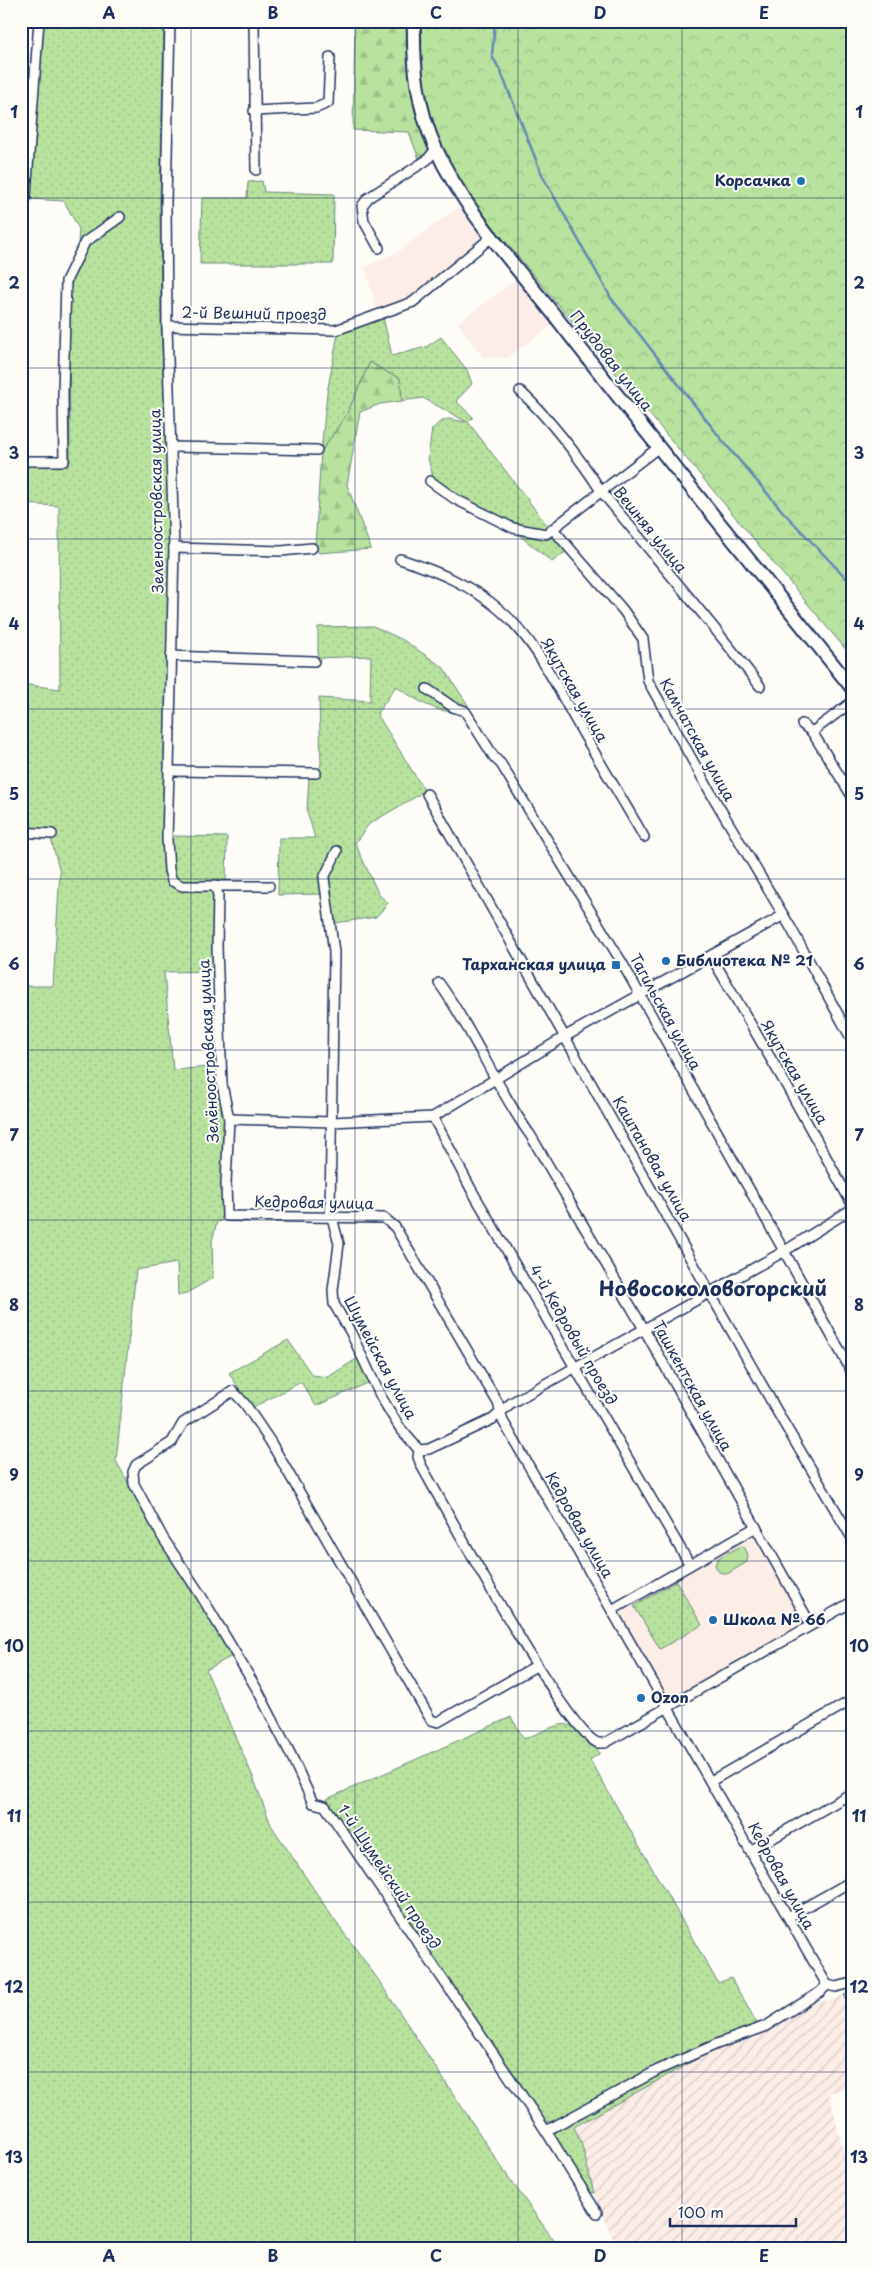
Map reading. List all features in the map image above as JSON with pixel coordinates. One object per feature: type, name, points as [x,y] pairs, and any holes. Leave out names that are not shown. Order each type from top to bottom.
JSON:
[{"type":"main road","name":"Прудовая улица","points":[[414,21],[416,81],[422,110],[436,149],[451,178],[493,236],[852,688]]},
{"type":"street","points":[[21,198],[26,198],[39,21]]},
{"type":"street","name":"Зеленоостровская улица","points":[[170,21],[166,202],[167,326],[174,548],[167,840],[169,870],[172,881],[182,886],[269,886]]},
{"type":"street","points":[[254,21],[256,170]]},
{"type":"street","points":[[254,110],[316,108],[328,103],[330,58]]},
{"type":"street","points":[[380,248],[364,221],[362,206],[368,198],[427,160],[436,149]]},
{"type":"street","points":[[21,461],[64,461],[63,394],[66,281],[85,242],[120,217]]},
{"type":"street","name":"2-й Вешний проезд","points":[[167,326],[336,330],[413,302],[493,236]]},
{"type":"street","name":"Вешняя улица","points":[[520,392],[534,404],[600,490],[690,601],[714,626],[760,686]]},
{"type":"street","points":[[430,481],[455,499],[513,528],[546,534],[600,490],[659,447]]},
{"type":"street","points":[[171,448],[317,450]]},
{"type":"street","name":"Камчатская улица","points":[[553,529],[623,610],[643,639],[648,681],[782,916],[791,928],[852,1040]]},
{"type":"street","points":[[174,548],[281,551],[312,548]]},
{"type":"street","name":"Якутская улица","points":[[400,559],[445,574],[469,588],[500,610],[526,636],[554,677],[574,718],[644,837]]},
{"type":"street","points":[[171,656],[314,661]]},
{"type":"street","name":"Тагильская улица","points":[[427,689],[453,707],[465,712],[511,781],[621,961],[852,1372]]},
{"type":"street","points":[[812,732],[852,702]]},
{"type":"street","points":[[802,724],[812,732],[852,796]]},
{"type":"street","points":[[169,771],[316,773]]},
{"type":"street","name":"Каштановая улица","points":[[427,794],[712,1292],[782,1420],[852,1538]]},
{"type":"street","points":[[21,832],[52,834]]},
{"type":"street","name":"Шумейская улица","points":[[337,851],[324,878],[334,952],[330,1210],[339,1244],[333,1290],[334,1304],[351,1333],[381,1397],[400,1428],[419,1450],[418,1457],[421,1465],[536,1666],[580,1727],[597,1743],[605,1743],[668,1707]]},
{"type":"street","name":"Зелёноостровская улица","points":[[215,885],[218,895],[217,947],[222,1084],[229,1119],[226,1183],[227,1216]]},
{"type":"street","points":[[229,1119],[332,1122],[433,1118],[566,1036],[782,916]]},
{"type":"street","name":"Якутская улица","points":[[711,956],[785,1082],[852,1204]]},
{"type":"street","name":"Ташкентская улица","points":[[439,983],[460,1012],[496,1078],[644,1329],[811,1625]]},
{"type":"street","name":"4-й Кедровый проезд","points":[[433,1118],[471,1189],[690,1565]]},
{"type":"street","points":[[419,1450],[429,1449],[493,1418],[511,1403],[783,1252],[852,1209]]},
{"type":"street","name":"Кедровая улица","points":[[227,1216],[384,1218],[395,1227],[498,1403],[503,1421],[827,1985]]},
{"type":"street","name":"1-й Шумейский проезд","points":[[536,1666],[438,1722],[431,1720],[270,1442],[245,1404],[233,1391],[183,1422],[172,1442],[136,1465],[133,1472],[134,1484],[163,1538],[200,1594],[258,1692],[291,1754],[312,1803],[325,1806],[546,2131],[597,2213]]},
{"type":"street","points":[[612,1610],[756,1527]]},
{"type":"street","points":[[668,1707],[677,1700],[852,1602]]},
{"type":"street","points":[[711,1781],[852,1700]]},
{"type":"street","points":[[750,1851],[852,1793]]},
{"type":"street","points":[[788,1917],[852,1881]]},
{"type":"street","points":[[546,2131],[658,2070],[717,2044],[766,2026],[820,1992],[827,1985],[836,1987],[852,1983]]},
{"type":"shaded area","points":[[462,204],[480,232],[481,239],[411,300],[377,312],[365,267],[398,252]]},
{"type":"shaded area","points":[[516,279],[552,326],[507,358],[483,357],[458,323]]},
{"type":"shaded area","name":"Школа № 66","points":[[750,1535],[757,1538],[803,1617],[803,1627],[676,1699],[670,1697],[665,1693],[621,1617],[622,1608]]},
{"type":"shaded area","points":[[844,1995],[852,2015],[846,2021],[852,2041],[852,2086],[829,2093],[852,2185],[852,2249],[620,2249],[614,2241],[594,2193],[581,2142],[574,2127],[713,2050],[766,2031],[819,2001],[833,2000]]},
{"type":"green space","points":[[43,21],[164,21],[160,203],[161,325],[171,549],[164,827],[173,836],[227,837],[226,882],[223,893],[219,971],[164,972],[173,1070],[221,1066],[229,1114],[225,1219],[217,1222],[212,1241],[213,1278],[178,1296],[177,1263],[136,1270],[116,1461],[160,1540],[199,1596],[222,1641],[234,1655],[206,1670],[253,1777],[271,1825],[333,1918],[377,1978],[502,2168],[560,2249],[21,2249],[21,986],[53,986],[60,872],[51,839],[21,836],[21,684],[60,689],[59,506],[21,504],[21,463],[70,462],[69,281],[78,245],[79,229],[64,201],[29,199]]},
{"type":"green space","points":[[355,21],[409,21],[430,149],[419,159],[409,132],[353,130]]},
{"type":"green space","points":[[419,21],[852,21],[852,657],[495,229],[454,177],[433,130],[421,81]]},
{"type":"green space","points":[[262,181],[264,192],[334,194],[333,264],[200,264],[202,198],[247,198],[248,182]]},
{"type":"green space","points":[[383,317],[392,356],[426,347],[441,337],[467,370],[472,384],[456,401],[473,417],[468,422],[567,551],[552,562],[519,535],[516,526],[457,497],[433,477],[428,458],[432,429],[440,422],[448,419],[467,422],[423,398],[402,401],[400,378],[370,362],[347,414],[321,452],[327,393],[338,334]]},
{"type":"green space","points":[[370,362],[400,378],[402,401],[380,404],[360,412],[347,485],[371,549],[319,553],[315,547],[321,452],[347,414]]},
{"type":"green space","points":[[373,626],[403,640],[443,667],[468,705],[462,712],[444,711],[419,701],[396,686],[377,714],[424,790],[369,824],[355,843],[379,895],[388,903],[376,917],[335,923],[325,921],[322,894],[278,895],[279,838],[315,838],[307,811],[309,777],[318,774],[321,764],[319,698],[370,701],[371,656],[318,658],[318,627]]},
{"type":"green space","points":[[288,1340],[312,1375],[328,1377],[358,1358],[370,1382],[316,1406],[301,1382],[252,1408],[229,1373]]},
{"type":"green space","points":[[741,1546],[745,1548],[748,1555],[747,1562],[727,1574],[719,1572],[715,1565],[718,1558]]},
{"type":"green space","points":[[676,1581],[702,1625],[660,1649],[634,1606]]},
{"type":"green space","points":[[511,1717],[524,1739],[559,1725],[566,1725],[580,1732],[600,1753],[590,1760],[718,1983],[731,1978],[758,2025],[656,2067],[555,2121],[544,2122],[536,2114],[327,1799]]},
{"type":"green space","points":[[852,1991],[852,2014],[844,1995]]},
{"type":"green space","points":[[852,2014],[852,2041],[846,2021]]},
{"type":"green space","points":[[713,2050],[574,2127],[581,2142],[594,2193],[587,2191],[556,2141],[557,2129],[660,2072]]},
{"type":"waterway","points":[[495,21],[492,56],[501,72],[542,175],[611,298],[722,440],[784,513],[852,584]]},
{"type":"place","name":"Корсачка","points":[[801,181]]},
{"type":"place","name":"Библиотека № 21","points":[[666,961]]},
{"type":"place","name":"Тарханская улица","points":[[616,965]]},
{"type":"place","name":"Школа № 66","points":[[713,1620]]},
{"type":"place","name":"Ozon","points":[[641,1698]]},
{"type":"district","name":"Новосоколовогорский","points":[[713,1289]]}]
